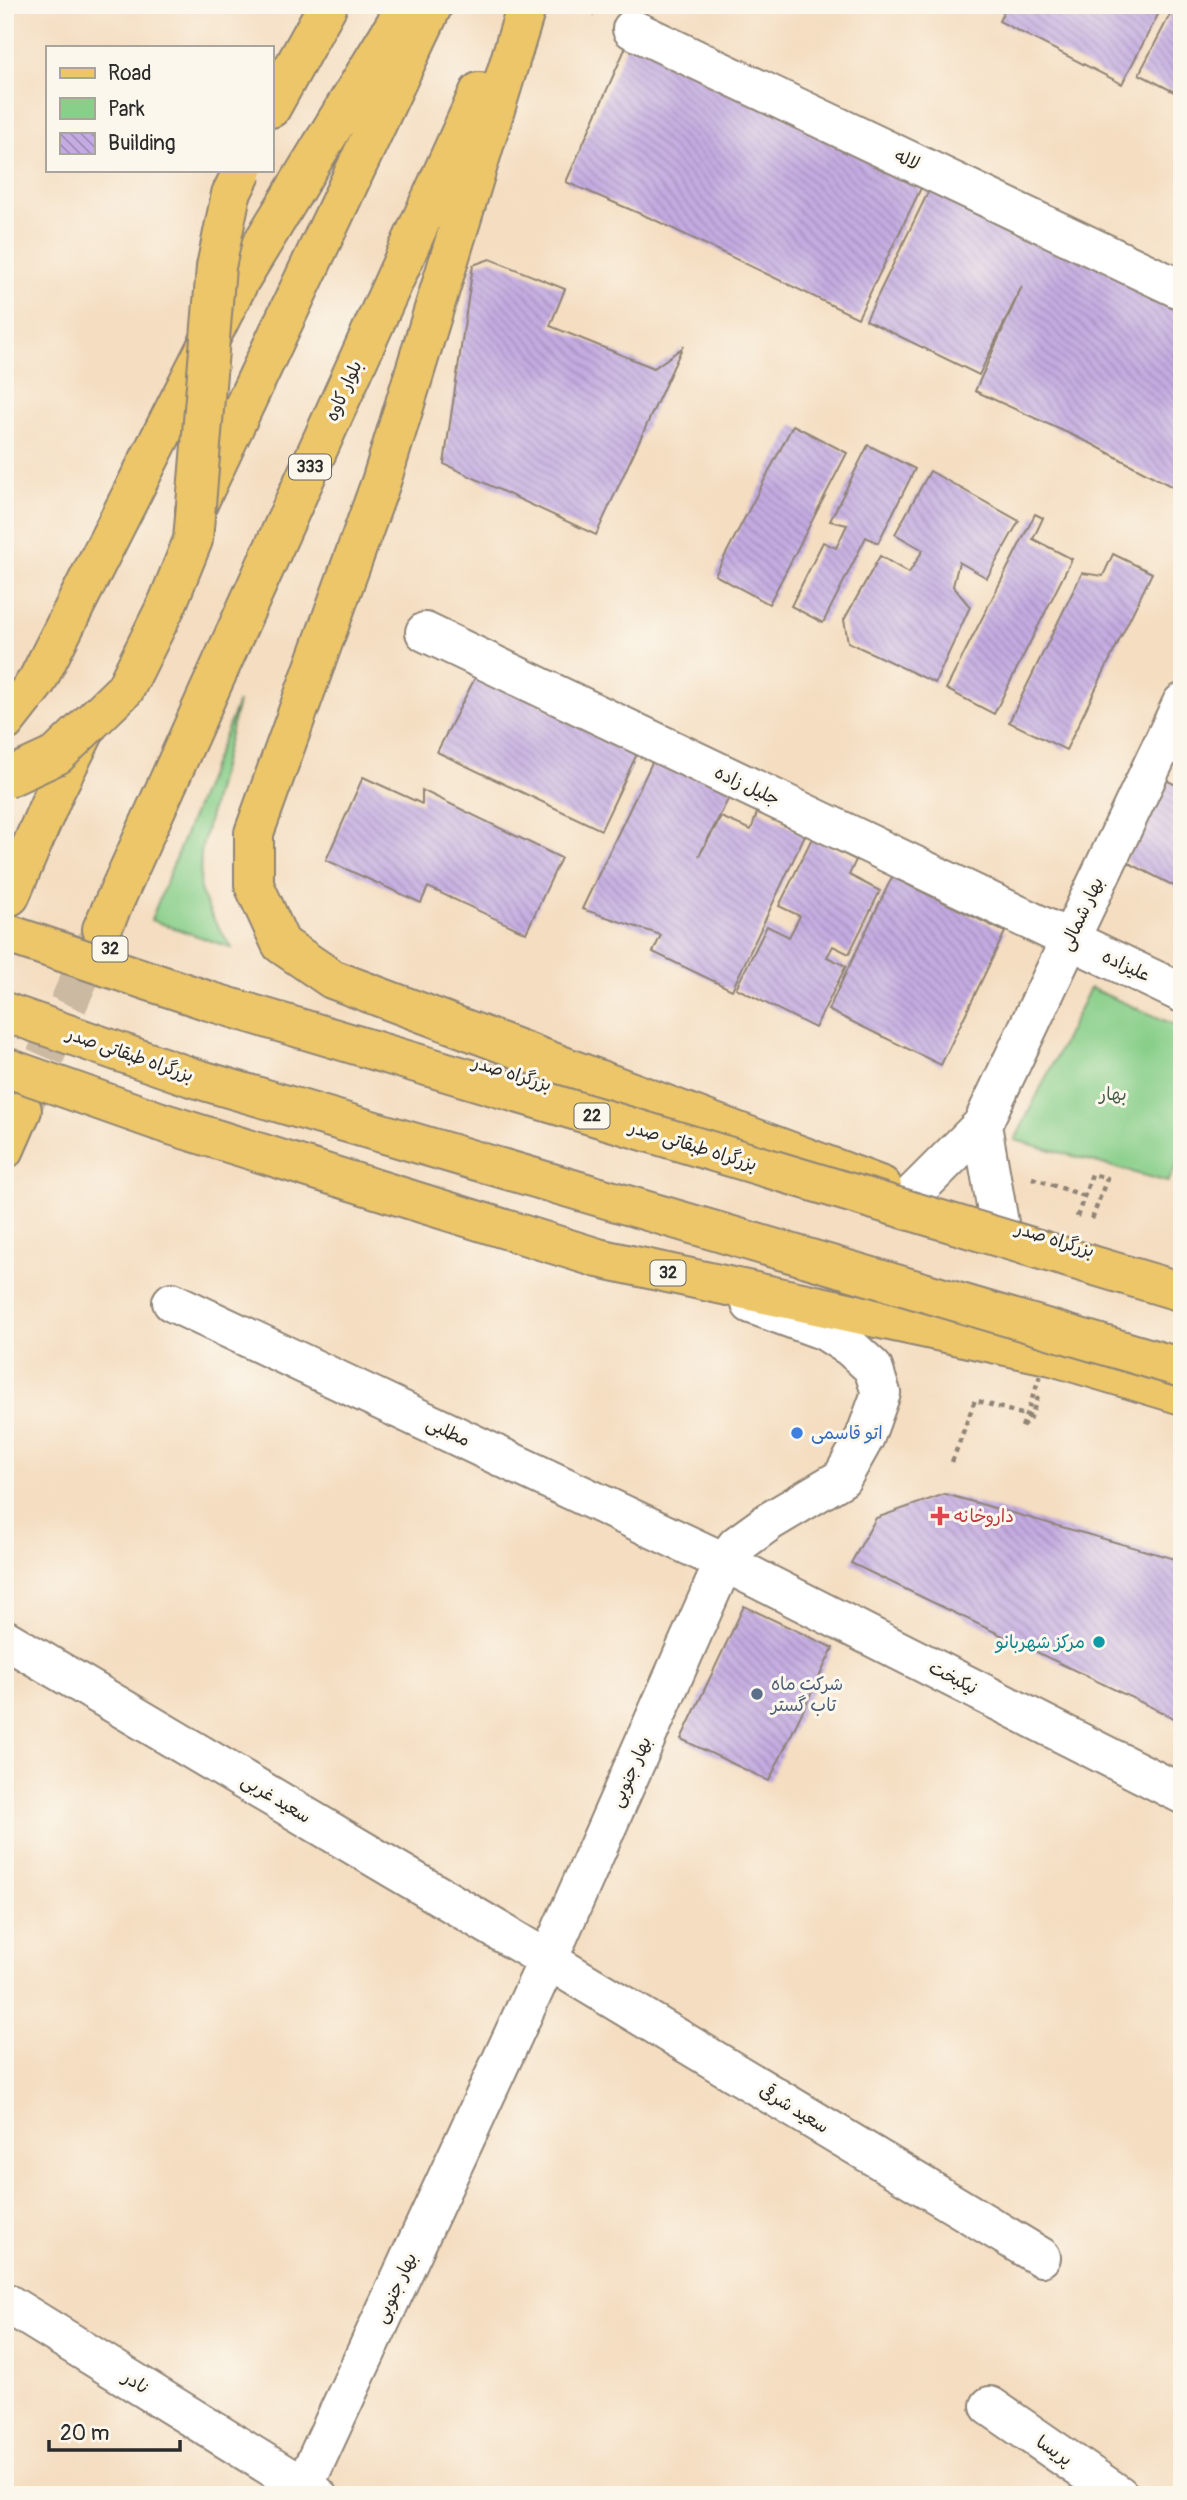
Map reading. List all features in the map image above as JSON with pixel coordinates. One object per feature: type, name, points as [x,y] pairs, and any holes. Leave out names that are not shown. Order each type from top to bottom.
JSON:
[{"type":"main road","points":[[273,104],[328,5]]},
{"type":"main road","points":[[5,722],[37,681],[240,280],[407,5]]},
{"type":"main road","points":[[8,905],[55,791],[223,455],[433,5]]},
{"type":"main road","name":"بلوار کاوه","points":[[102,929],[518,5]]},
{"type":"main road","points":[[527,5],[381,482],[254,833],[254,885],[281,944],[332,979],[910,1196]]},
{"type":"main road","points":[[5,779],[57,755],[125,689],[169,602],[193,540],[216,267],[232,194],[242,172]]},
{"type":"main road","name":"بزرگراه صدر","points":[[8,905],[215,983],[1182,1278]]},
{"type":"main road","name":"بزرگراه طبقاتی صدر","points":[[5,933],[209,1002],[1182,1292]]},
{"type":"main road","name":"بزرگراه طبقاتی صدر","points":[[5,1012],[191,1077],[1182,1368]]},
{"type":"main road","name":"32","points":[[5,1067],[161,1122],[598,1258],[1052,1356],[1182,1395]]},
{"type":"main road","points":[[5,1149],[22,1111]]},
{"type":"street","name":"لاله","points":[[632,29],[1182,290]]},
{"type":"street","name":"جلیل زاده","points":[[425,632],[1070,940]]},
{"type":"street","name":"بهار شمالی","points":[[982,1125],[1182,704]]},
{"type":"street","name":"علیزاده","points":[[1070,940],[1182,993]]},
{"type":"street","points":[[910,1196],[982,1125]]},
{"type":"street","points":[[982,1125],[999,1223]]},
{"type":"street","name":"بهار جنوبی","points":[[307,2492],[548,1960],[724,1562],[737,1545],[770,1521],[842,1478],[865,1437],[881,1393],[873,1368],[850,1347],[825,1331],[762,1307],[598,1258]]},
{"type":"street","name":"مطلبی","points":[[172,1302],[724,1562]]},
{"type":"street","name":"نیکبخت","points":[[724,1562],[1182,1794]]},
{"type":"street","name":"سعید غربی","points":[[5,1639],[548,1960]]},
{"type":"street","name":"سعید شرقی","points":[[548,1960],[1041,2257]]},
{"type":"street","name":"نادر","points":[[5,2302],[307,2492]]},
{"type":"street","name":"پریسا","points":[[990,2406],[1119,2495]]},
{"type":"path","points":[[1085,1196],[1092,1174],[1107,1178],[1088,1232]]},
{"type":"path","points":[[952,1462],[975,1400],[1031,1417],[1022,1427],[1040,1376]]},
{"type":"green space","points":[[238,702],[201,851],[200,890],[212,917],[232,948],[151,920]]},
{"type":"green space","name":"بهار","points":[[1090,988],[1182,1028],[1182,1155],[1168,1182],[1015,1140]]},
{"type":"building","points":[[1007,5],[1163,5],[1122,84],[999,21]]},
{"type":"building","points":[[1175,5],[1182,5],[1182,96],[1139,74]]},
{"type":"building","points":[[629,40],[923,184],[858,318],[657,221],[566,182]]},
{"type":"building","points":[[931,186],[1182,303],[1182,492],[1092,444],[975,391],[1022,286],[979,375],[866,320]]},
{"type":"building","points":[[490,259],[565,289],[550,326],[654,368],[682,348],[596,535],[444,464],[473,265]]},
{"type":"building","points":[[793,425],[847,453],[769,604],[715,575]]},
{"type":"building","points":[[868,445],[915,469],[878,543],[866,537],[823,623],[791,606],[823,542],[836,548],[847,525],[830,521]]},
{"type":"building","points":[[930,471],[1019,521],[987,578],[959,562],[953,586],[970,607],[935,683],[848,642],[844,620],[880,556],[909,573],[923,550],[895,534]]},
{"type":"building","points":[[1035,514],[1043,518],[1033,539],[1072,559],[994,714],[946,689]]},
{"type":"building","points":[[1113,554],[1152,573],[1066,750],[1009,722],[1082,573],[1103,576]]},
{"type":"building","points":[[478,672],[637,754],[601,830],[437,752]]},
{"type":"building","points":[[657,752],[734,788],[699,856],[721,817],[751,830],[758,810],[805,835],[732,990],[653,952],[661,935],[582,909]]},
{"type":"building","points":[[363,777],[422,804],[422,790],[561,858],[526,933],[428,887],[421,903],[326,860]]},
{"type":"building","points":[[1166,780],[1182,788],[1182,890],[1125,861]]},
{"type":"building","points":[[812,838],[856,860],[849,875],[880,891],[849,954],[833,946],[827,957],[846,966],[815,1028],[736,988],[767,926],[789,937],[800,916],[779,906]]},
{"type":"building","points":[[892,877],[1005,932],[941,1065],[828,1010]]},
{"type":"building","name":"مرکز شهربانو","points":[[945,1494],[1182,1561],[1182,1722],[851,1563],[876,1518]]},
{"type":"building","name":"شرکت ماه تاب گستر","points":[[744,1606],[833,1648],[769,1781],[681,1739]]},
{"type":"tunnel","points":[[22,1109],[101,930]]},
{"type":"place","name":"اتو قاسمی","points":[[797,1433]]},
{"type":"place","name":"داروخانه","points":[[940,1516]]},
{"type":"place","name":"مرکز شهربانو","points":[[1099,1642]]},
{"type":"place","name":"شرکت ماه تاب گستر","points":[[757,1694]]}]
